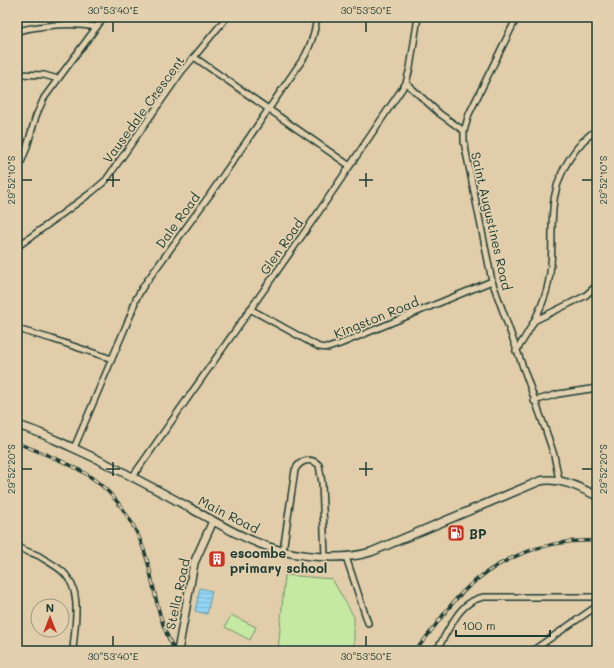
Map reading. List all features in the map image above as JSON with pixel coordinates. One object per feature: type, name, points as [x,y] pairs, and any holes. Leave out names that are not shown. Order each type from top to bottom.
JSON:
[{"type":"main road","name":"Main Road","points":[[17,425],[38,432],[74,448],[133,476],[213,521],[257,542],[283,551],[346,557],[371,552],[532,483],[548,479],[559,480],[597,496]]},
{"type":"main road","name":"Stella Road","points":[[179,648],[194,563],[213,521]]},
{"type":"street","points":[[17,172],[26,150],[39,108],[58,79],[104,17]]},
{"type":"street","points":[[194,57],[227,17]]},
{"type":"street","name":"Dale Road","points":[[74,448],[136,299],[209,196],[311,46],[317,17]]},
{"type":"street","name":"Glen Road","points":[[133,476],[350,166],[406,83],[410,68],[418,17]]},
{"type":"street","name":"Saint Augustines Road","points":[[517,17],[469,114],[464,132],[464,142],[466,161],[492,281],[554,455],[559,480]]},
{"type":"street","points":[[17,31],[73,25],[97,27]]},
{"type":"street","name":"Vausedale Crescent","points":[[17,247],[106,180],[182,71],[194,57],[350,166]]},
{"type":"street","points":[[17,74],[44,75],[58,79]]},
{"type":"street","points":[[406,83],[440,114],[464,132]]},
{"type":"street","points":[[516,351],[534,321],[545,294],[550,273],[552,255],[552,213],[556,188],[566,163],[576,148],[589,135],[597,130]]},
{"type":"street","name":"Kingston Road","points":[[250,309],[319,347],[328,348],[492,281]]},
{"type":"street","points":[[534,321],[584,296],[597,285]]},
{"type":"street","points":[[17,329],[112,359]]},
{"type":"street","points":[[534,401],[558,394],[597,388]]},
{"type":"street","points":[[283,551],[295,470],[300,463],[312,461],[318,465],[322,483],[325,556]]},
{"type":"street","points":[[17,546],[37,555],[64,573],[69,579],[73,588],[75,601],[73,651]]},
{"type":"street","points":[[346,557],[368,624]]},
{"type":"street","points":[[436,651],[459,612],[470,602],[476,599],[484,597],[597,598]]},
{"type":"street","points":[[532,651],[597,606]]},
{"type":"green space","points":[[285,575],[332,579],[354,617],[354,651],[278,651]]},
{"type":"green space","points":[[231,615],[256,627],[250,640],[225,627]]},
{"type":"water","points":[[200,588],[212,591],[207,614],[195,611]]},
{"type":"railway","points":[[17,443],[62,461],[90,476],[102,486],[123,509],[132,522],[145,552],[165,630],[175,651]]},
{"type":"railway","points":[[415,651],[457,598],[486,573],[503,562],[521,554],[558,543],[597,541]]},
{"type":"place","name":"BP","points":[[456,533]]},
{"type":"place","name":"escombe primary school","points":[[217,559]]}]
